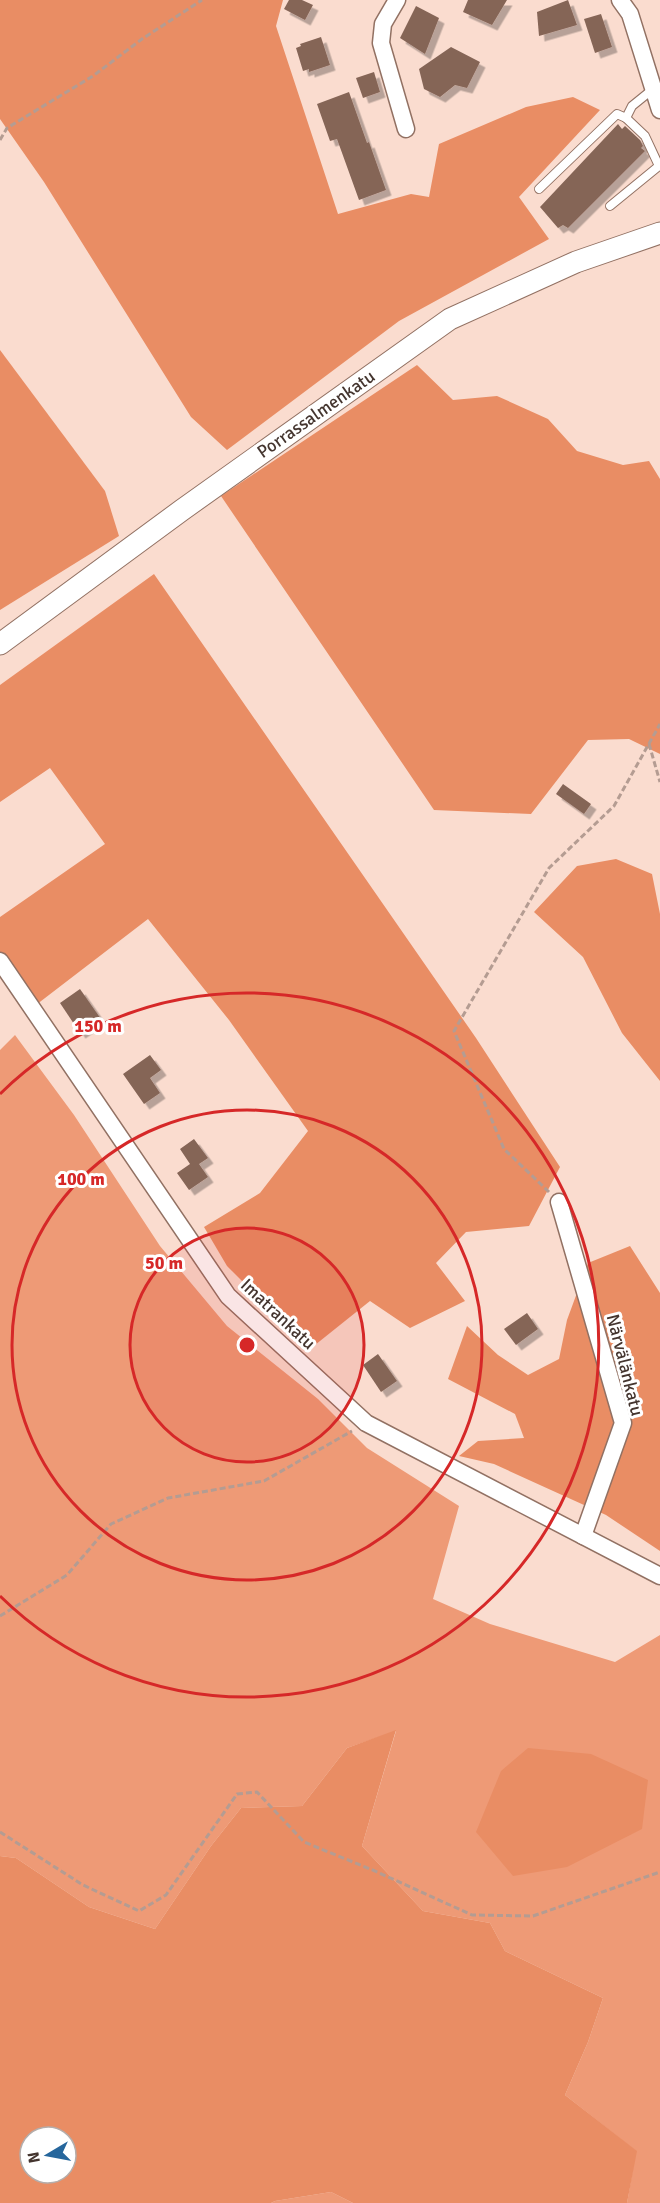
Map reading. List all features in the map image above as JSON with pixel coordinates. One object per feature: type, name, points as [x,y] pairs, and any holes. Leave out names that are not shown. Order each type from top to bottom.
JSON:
[{"type":"street","points":[[397,0],[383,24],[381,43],[406,129]]},
{"type":"street","points":[[620,0],[630,14],[660,110]]},
{"type":"street","name":"Porrassalmenkatu","points":[[0,644],[182,510],[450,319],[576,262],[660,233]]},
{"type":"street","name":"Imatrankatu","points":[[0,961],[228,1296],[366,1423],[660,1576]]},
{"type":"street","name":"Närvälänkatu","points":[[560,1202],[623,1423],[583,1536]]},
{"type":"lane","points":[[626,118],[632,106],[654,89]]},
{"type":"lane","points":[[539,189],[617,114],[626,118],[645,136],[659,166],[609,206]]},
{"type":"path","points":[[0,140],[6,128],[93,76],[142,39],[202,0]]},
{"type":"path","points":[[560,1202],[504,1149],[454,1031],[549,868],[614,806],[660,724]]},
{"type":"path","points":[[649,744],[660,782]]},
{"type":"path","points":[[0,1616],[67,1575],[111,1524],[168,1498],[264,1481],[366,1423]]},
{"type":"path","points":[[0,1832],[83,1885],[139,1911],[166,1895],[237,1794],[257,1792],[304,1842],[472,1915],[533,1916],[660,1872]]},
{"type":"shaded area","points":[[0,0],[283,0],[276,26],[338,214],[411,194],[429,197],[439,144],[526,107],[573,97],[600,110],[519,197],[549,239],[399,321],[227,450],[191,417],[44,182],[0,119]]},
{"type":"shaded area","points":[[0,350],[105,491],[119,536],[0,610]]},
{"type":"shaded area","points":[[417,365],[453,400],[497,396],[548,419],[577,451],[623,465],[649,461],[660,479],[660,754],[629,739],[588,740],[531,814],[434,810],[221,496]]},
{"type":"shaded area","points":[[154,574],[476,1038],[560,1167],[529,1226],[466,1232],[436,1263],[465,1301],[410,1328],[370,1301],[310,1349],[227,1266],[204,1227],[260,1193],[308,1131],[229,1020],[148,919],[32,1008],[0,961],[0,917],[105,844],[50,768],[0,802],[0,685]]},
{"type":"shaded area","points":[[616,859],[652,874],[660,914],[660,1081],[622,1033],[583,957],[534,912],[577,866]]},
{"type":"shaded area","points":[[15,1035],[74,1115],[160,1246],[227,1326],[318,1399],[367,1448],[459,1506],[433,1599],[490,1624],[615,1662],[660,1635],[660,2203],[627,2203],[636,2151],[565,2095],[588,2042],[603,1998],[505,1951],[490,1923],[423,1911],[362,1846],[396,1731],[347,1748],[302,1806],[241,1808],[211,1846],[155,1929],[89,1907],[16,1858],[0,1856],[0,1050]]},
{"type":"shaded area","points":[[630,1246],[660,1293],[660,1551],[606,1515],[494,1464],[459,1456],[478,1441],[524,1438],[515,1414],[448,1379],[467,1326],[498,1355],[528,1375],[559,1359],[567,1320],[588,1263]]},
{"type":"shaded area","points":[[396,1730],[362,1846],[423,1911],[490,1923],[505,1951],[603,1998],[588,2042],[565,2095],[637,2151],[627,2203],[353,2203],[331,2192],[271,2203],[0,2203],[0,1856],[16,1858],[89,1907],[155,1929],[211,1846],[241,1808],[302,1806],[347,1748]]},
{"type":"shaded area","points":[[528,1748],[591,1754],[648,1780],[642,1829],[567,1867],[513,1876],[476,1832],[501,1771]]},
{"type":"shaded area","points":[[331,2192],[353,2203],[271,2203],[275,2201]]},
{"type":"building","points":[[289,0],[302,0],[313,5],[305,20],[284,9]]},
{"type":"building","points":[[468,0],[507,0],[492,25],[463,12]]},
{"type":"building","points":[[568,0],[577,25],[539,36],[537,12]]},
{"type":"building","points":[[416,6],[439,18],[425,54],[400,38]]},
{"type":"building","points":[[601,14],[612,47],[595,53],[584,19]]},
{"type":"building","points":[[321,37],[330,65],[309,72],[309,69],[303,71],[296,48],[301,46],[300,44]]},
{"type":"building","points":[[451,47],[480,62],[467,88],[455,85],[440,97],[424,89],[419,69]]},
{"type":"building","points":[[374,72],[380,92],[363,98],[356,78]]},
{"type":"building","points":[[349,92],[386,190],[359,200],[337,139],[330,141],[317,104]]},
{"type":"building","points":[[618,124],[622,129],[625,126],[640,140],[643,146],[641,148],[645,151],[568,228],[563,225],[558,228],[540,207]]},
{"type":"building","points":[[563,784],[591,804],[584,814],[556,794]]},
{"type":"building","points":[[80,989],[101,1019],[80,1033],[60,1003]]},
{"type":"building","points":[[150,1055],[161,1070],[150,1078],[160,1093],[144,1104],[123,1074]]},
{"type":"building","points":[[194,1139],[208,1158],[199,1164],[208,1177],[189,1190],[177,1173],[190,1164],[180,1149]]},
{"type":"building","points":[[527,1313],[538,1329],[516,1345],[504,1329]]},
{"type":"building","points":[[378,1354],[397,1381],[381,1392],[363,1365]]}]
